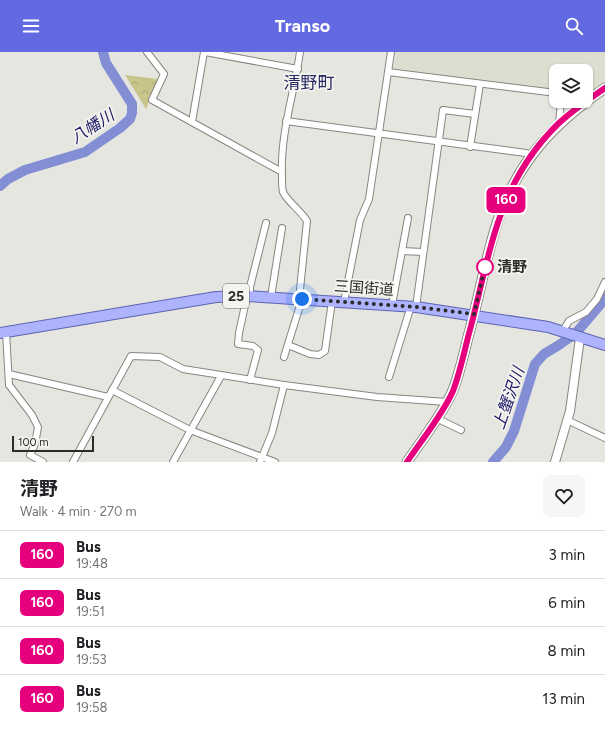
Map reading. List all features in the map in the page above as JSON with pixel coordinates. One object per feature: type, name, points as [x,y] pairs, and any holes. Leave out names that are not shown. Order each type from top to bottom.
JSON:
[{"type":"main road","points":[[407,462],[447,402],[456,383],[492,241],[502,210],[513,185],[532,155],[559,124],[576,109],[605,88]]},
{"type":"main road","name":"三国街道","points":[[3,332],[216,297],[249,296],[392,305],[474,314],[548,327],[605,345]]},
{"type":"street","points":[[147,52],[164,74],[152,100],[282,172]]},
{"type":"street","points":[[192,122],[204,52],[298,69]]},
{"type":"street","points":[[284,357],[300,299],[307,221],[283,192],[282,172],[282,148],[286,121],[298,69],[300,52]]},
{"type":"street","points":[[344,302],[360,220],[369,199],[391,52]]},
{"type":"street","points":[[388,72],[549,92]]},
{"type":"street","points":[[470,147],[480,84]]},
{"type":"street","points":[[559,124],[560,108]]},
{"type":"street","points":[[389,377],[414,307],[443,110],[475,114]]},
{"type":"street","points":[[286,121],[532,155]]},
{"type":"street","points":[[392,305],[408,218]]},
{"type":"street","points":[[250,380],[258,350],[253,346],[238,344],[239,333],[266,223]]},
{"type":"street","points":[[271,297],[282,228]]},
{"type":"street","points":[[402,251],[422,252]]},
{"type":"street","points":[[555,462],[570,411],[572,335],[569,321],[586,312],[597,299],[605,282]]},
{"type":"street","points":[[288,344],[310,354],[319,355],[324,351],[332,301]]},
{"type":"street","points":[[3,332],[9,374],[9,385],[32,415],[38,427],[35,444],[30,455],[43,462]]},
{"type":"street","points":[[74,462],[131,356],[160,357],[183,369],[222,376],[377,396],[447,402]]},
{"type":"street","points":[[9,374],[108,397]]},
{"type":"street","points":[[173,462],[222,376]]},
{"type":"street","points":[[261,460],[272,433],[284,385]]},
{"type":"street","points":[[112,390],[190,430],[261,460],[274,462]]},
{"type":"street","points":[[436,418],[461,430]]},
{"type":"street","points":[[567,420],[605,438]]},
{"type":"shaded area","points":[[396,52],[605,52],[605,84],[593,93],[593,64],[549,64],[549,91],[393,71]]},
{"type":"green space","points":[[125,75],[158,79],[146,109]]},
{"type":"waterway","name":"八幡川","points":[[0,186],[8,179],[25,170],[85,152],[120,128],[130,119],[132,104],[106,63],[103,52]]},
{"type":"waterway","name":"上蟹沢川","points":[[493,462],[506,447],[514,431],[535,364],[544,354],[576,333],[605,298]]},
{"type":"bus line","name":"160","points":[[407,462],[447,402],[456,383],[492,241],[508,196],[524,166],[550,133],[567,116],[605,88]]},
{"type":"place","name":"清野","points":[[485,267]]},
{"type":"district","name":"清野町","points":[[309,83]]},
{"type":"route","points":[[302,299],[416,307],[474,314],[485,267]]}]
